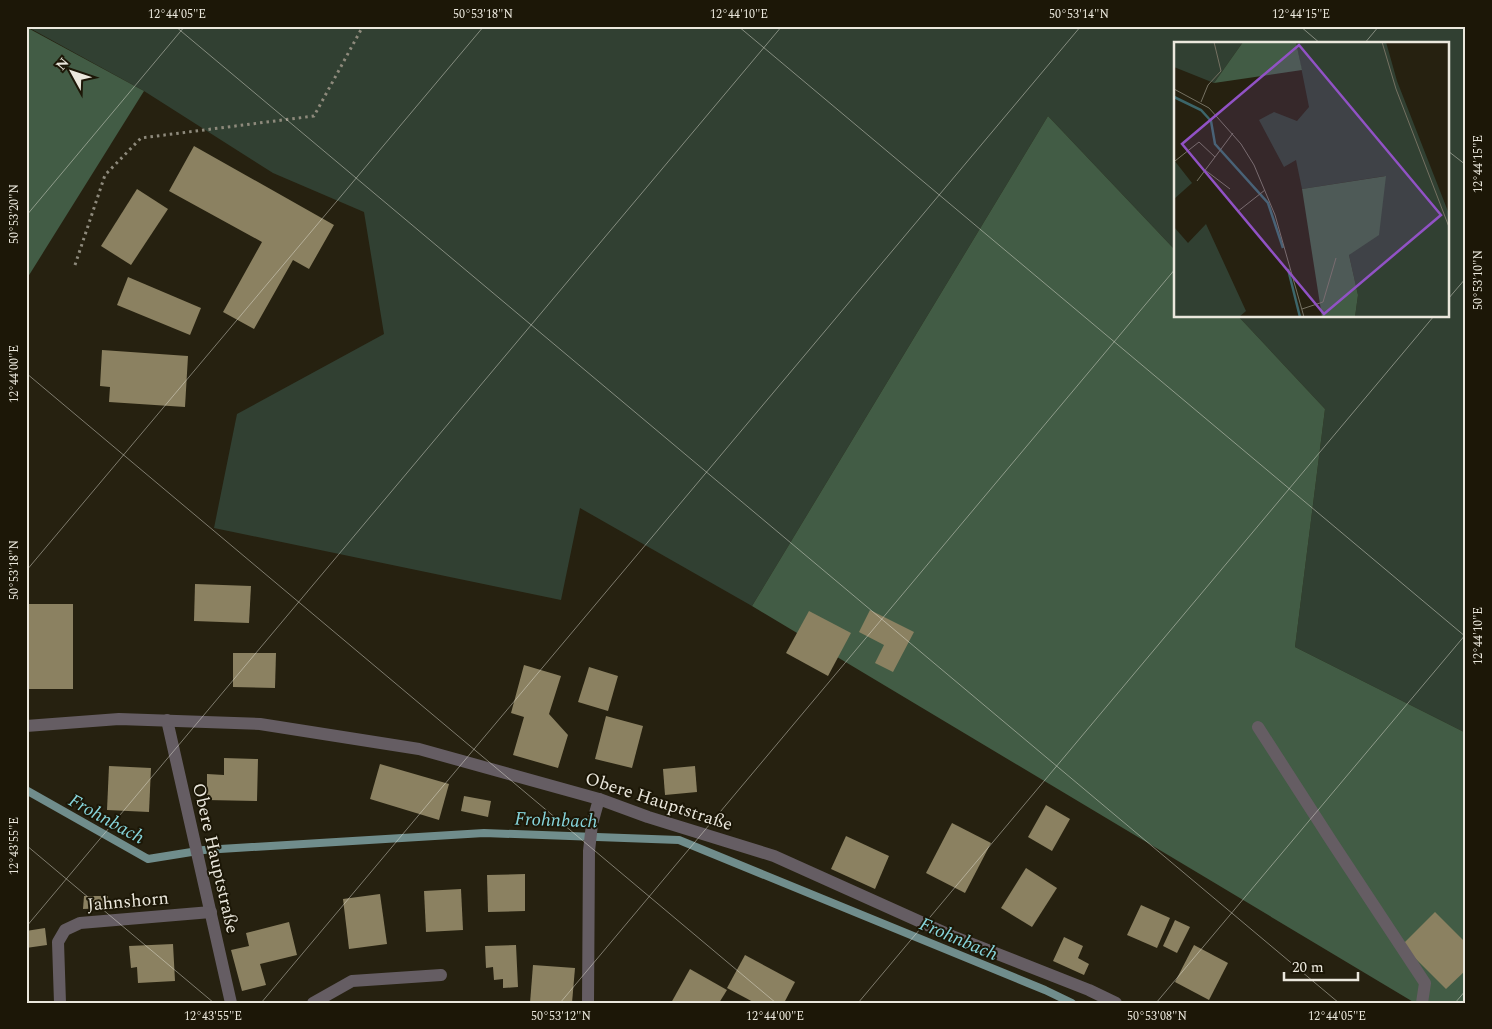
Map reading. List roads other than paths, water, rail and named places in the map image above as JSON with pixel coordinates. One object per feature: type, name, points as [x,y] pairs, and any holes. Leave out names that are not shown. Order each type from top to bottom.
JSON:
[{"type":"street","name":"Obere Hauptstraße","points":[[26,726],[119,719],[260,724],[419,749],[599,799],[648,818],[774,856],[952,936],[1089,990],[1116,1003]]},
{"type":"street","name":"Obere Hauptstraße","points":[[167,720],[231,1003]]},
{"type":"street","points":[[1258,727],[1425,983],[1422,1003]]},
{"type":"street","points":[[588,1003],[590,851],[592,824],[599,799]]},
{"type":"street","name":"Jahnshorn","points":[[60,1003],[58,942],[65,930],[80,923],[211,912]]},
{"type":"street","points":[[312,1003],[352,981],[441,975]]},
{"type":"waterway","name":"Frohnbach","points":[[26,790],[148,859],[204,850],[484,833],[679,840],[1045,990],[1072,1003]]}]
